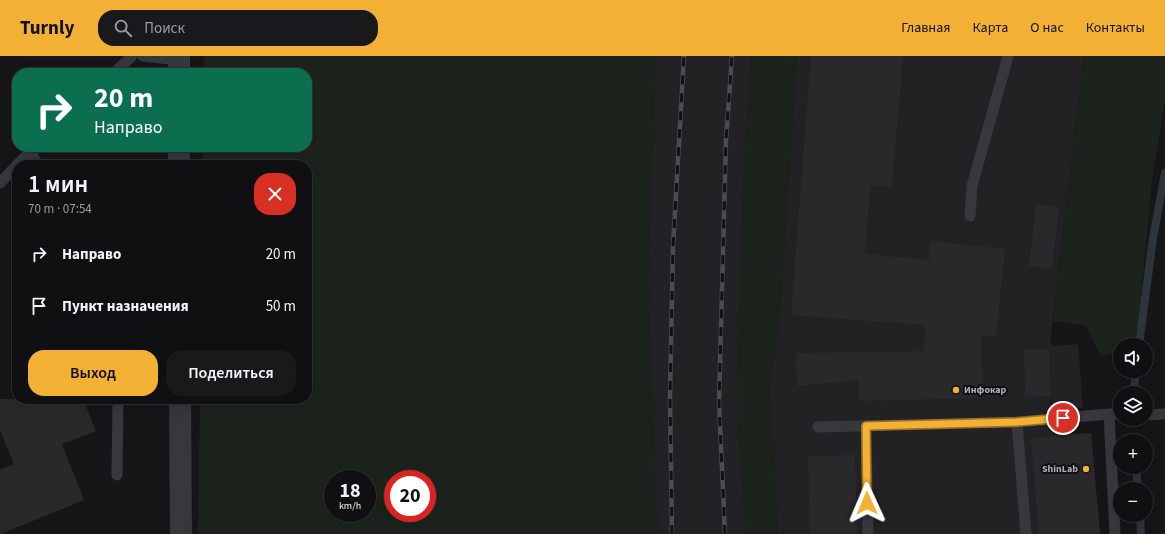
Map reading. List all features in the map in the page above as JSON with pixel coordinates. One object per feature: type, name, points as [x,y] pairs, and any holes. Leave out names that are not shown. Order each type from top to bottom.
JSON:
[{"type":"street","points":[[180,404],[181,534]]},
{"type":"lane","points":[[119,68],[132,56]]},
{"type":"lane","points":[[143,56],[178,63]]},
{"type":"lane","points":[[970,216],[972,186],[1008,56]]},
{"type":"lane","points":[[22,160],[30,152]]},
{"type":"lane","points":[[0,183],[12,170]]},
{"type":"lane","points":[[118,404],[118,475]]},
{"type":"lane","points":[[818,427],[1017,422],[1113,414]]},
{"type":"lane","points":[[1153,415],[1165,414]]},
{"type":"lane","points":[[1017,422],[1026,534]]},
{"type":"lane","points":[[866,426],[868,534]]},
{"type":"lane","points":[[1114,426],[1115,534]]},
{"type":"shaded area","points":[[204,56],[656,56],[648,279],[657,534],[198,534],[200,404],[312,404],[312,160],[202,160],[203,152],[312,152],[312,68],[203,68]]},
{"type":"shaded area","points":[[656,56],[751,56],[743,190],[737,408],[746,534],[657,534],[648,279]]},
{"type":"shaded area","points":[[751,56],[797,56],[779,325],[769,384],[778,534],[746,534],[737,408],[743,190]]},
{"type":"shaded area","points":[[797,56],[1084,56],[1050,343],[1053,346],[1078,344],[1083,408],[1057,410],[1060,435],[1091,433],[1100,534],[778,534],[769,384],[779,325]]},
{"type":"shaded area","points":[[1084,56],[1165,56],[1165,100],[1152,179],[1137,338],[1113,338],[1113,353],[1101,357],[1086,326],[1053,321]]},
{"type":"building","points":[[811,56],[903,56],[892,187],[870,185],[865,254],[929,260],[931,241],[1005,249],[996,337],[981,336],[983,398],[859,401],[859,380],[797,386],[796,353],[924,351],[925,325],[791,315]]},
{"type":"building","points":[[1036,204],[1059,207],[1052,269],[1029,266]]},
{"type":"building","points":[[1024,349],[1049,349],[1050,396],[1025,397]]},
{"type":"building","points":[[0,399],[12,399],[12,404],[85,404],[96,431],[62,444],[84,500],[0,534],[0,470],[14,464],[0,430]]},
{"type":"building","points":[[1091,433],[1100,534],[1039,534],[1031,438]]},
{"type":"building","points":[[855,455],[857,534],[810,534],[808,456]]},
{"type":"waterway","points":[[1140,338],[1153,238],[1165,173]]},
{"type":"waterway","points":[[1134,386],[1135,378]]},
{"type":"waterway","points":[[1137,474],[1137,482]]},
{"type":"waterway","points":[[1140,522],[1141,534]]},
{"type":"railway","points":[[672,534],[670,398],[673,247],[684,56]]},
{"type":"railway","points":[[725,534],[719,402],[726,140],[732,56]]},
{"type":"place","name":"Инфокар","points":[[956,390]]},
{"type":"place","name":"ShinLab","points":[[1086,469]]},
{"type":"route","points":[[867,503],[866,426],[1017,422],[1063,418]]}]
